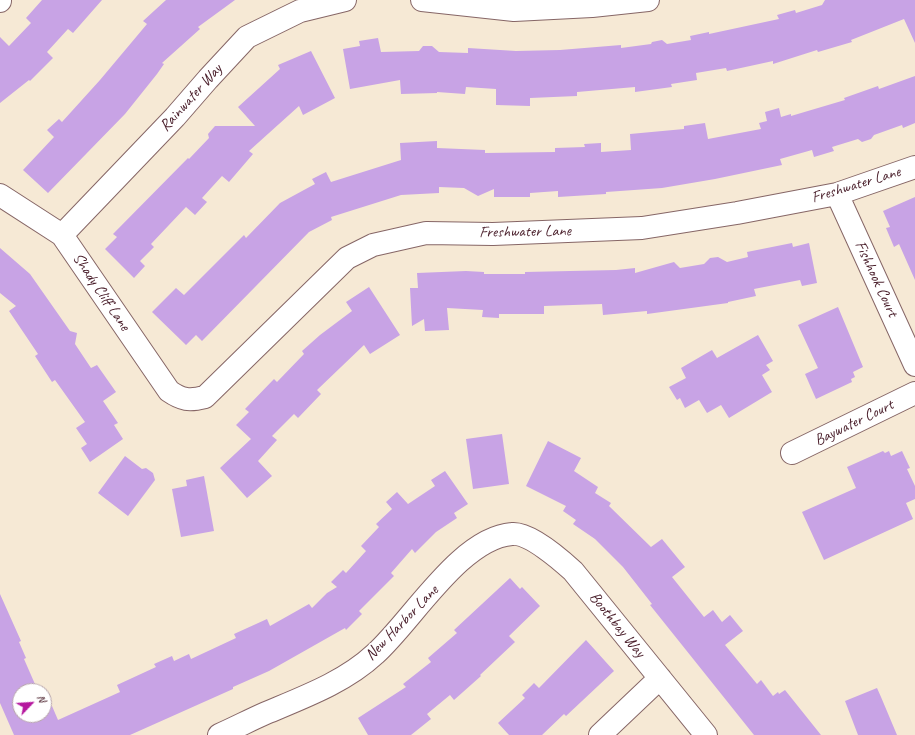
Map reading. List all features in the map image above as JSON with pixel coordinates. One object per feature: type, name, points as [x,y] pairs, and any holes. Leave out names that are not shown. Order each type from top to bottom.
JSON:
[{"type":"street","name":"Rainwater Way","points":[[62,235],[175,117],[247,37],[300,11],[345,0]]},
{"type":"street","points":[[422,0],[514,10],[592,6],[648,0]]},
{"type":"street","name":"Freshwater Lane","points":[[189,401],[205,397],[347,258],[373,245],[426,233],[493,234],[642,228],[737,213],[837,194],[915,167]]},
{"type":"street","name":"Fishhook Court","points":[[837,194],[915,365]]},
{"type":"street","name":"Shady Cliff Lane","points":[[0,195],[62,235],[169,391],[178,397],[189,401]]},
{"type":"street","name":"Baywater Court","points":[[792,453],[915,394]]},
{"type":"street","name":"Boothbay Way","points":[[513,533],[529,539],[550,551],[573,571],[706,735]]},
{"type":"street","name":"New Harbor Lane","points":[[219,735],[348,675],[376,654],[456,565],[477,547],[496,537],[513,533]]},
{"type":"street","points":[[600,735],[660,678]]},
{"type":"building","points":[[42,0],[102,0],[73,33],[68,29],[47,52],[53,58],[30,81],[29,80],[0,103],[0,37],[9,46],[31,23],[26,18]]},
{"type":"building","points":[[166,0],[235,0],[198,27],[200,29],[162,63],[164,64],[157,74],[125,114],[48,193],[23,170],[54,137],[47,130],[59,119],[62,122],[147,24],[143,21]]},
{"type":"building","points":[[825,0],[915,0],[915,43],[904,19],[851,40],[852,42],[818,52],[817,50],[773,64],[773,61],[727,71],[726,68],[696,73],[697,80],[671,84],[672,87],[635,92],[635,87],[577,92],[577,96],[530,98],[530,106],[496,105],[496,89],[466,87],[465,94],[437,92],[401,94],[400,80],[350,89],[343,49],[360,46],[359,41],[378,38],[381,52],[419,51],[423,46],[432,46],[439,52],[468,53],[468,48],[516,51],[560,50],[621,45],[621,48],[651,44],[652,42],[662,40],[667,44],[691,40],[690,36],[709,32],[709,34],[779,19],[777,15],[795,10],[796,13],[822,5]]},
{"type":"building","points":[[311,51],[335,98],[303,115],[299,106],[249,151],[253,154],[229,182],[222,176],[202,198],[207,202],[195,215],[186,207],[151,244],[154,247],[140,261],[145,266],[134,278],[105,249],[117,237],[113,234],[209,138],[208,134],[215,126],[255,126],[238,107],[280,69],[278,65]]},
{"type":"building","points":[[915,76],[915,123],[903,128],[902,125],[874,135],[871,139],[862,142],[858,139],[832,147],[834,151],[814,157],[812,150],[780,159],[782,165],[715,179],[662,188],[606,192],[606,194],[558,197],[558,191],[530,193],[530,197],[494,197],[494,189],[478,196],[464,188],[439,187],[439,193],[401,195],[331,217],[332,220],[309,232],[202,341],[196,335],[186,345],[152,312],[176,288],[184,295],[244,235],[246,238],[280,203],[315,184],[312,179],[326,172],[331,182],[401,160],[400,143],[437,141],[437,148],[485,150],[485,153],[555,152],[555,148],[585,147],[584,144],[601,143],[601,152],[631,150],[630,134],[684,129],[684,126],[705,123],[708,139],[761,129],[759,123],[767,121],[765,112],[779,108],[781,117],[791,114],[791,116],[845,100],[844,98],[878,86],[879,89]]},
{"type":"building","points":[[915,197],[915,280],[899,244],[894,247],[886,228],[890,227],[883,211]]},
{"type":"building","points":[[792,243],[793,247],[809,243],[817,283],[802,286],[800,280],[754,289],[756,296],[728,303],[647,314],[647,311],[603,315],[602,304],[544,306],[544,314],[499,314],[499,318],[482,317],[483,310],[447,308],[449,330],[425,331],[424,319],[412,326],[410,288],[418,288],[417,273],[466,271],[484,272],[484,274],[525,274],[525,272],[616,270],[635,268],[635,273],[674,262],[680,268],[704,264],[710,258],[718,257],[727,262],[748,257],[747,252]]},
{"type":"building","points":[[0,248],[30,274],[70,331],[77,333],[75,344],[91,368],[97,365],[116,392],[103,401],[118,423],[114,425],[123,439],[90,462],[81,448],[87,444],[76,428],[85,422],[55,380],[52,382],[35,356],[38,354],[9,311],[16,306],[0,293]]},
{"type":"building","points":[[369,287],[400,335],[370,354],[364,345],[317,390],[321,394],[298,418],[294,414],[272,436],[277,440],[258,461],[272,476],[247,498],[220,468],[251,439],[236,425],[249,412],[245,409],[274,379],[277,382],[304,354],[302,351],[320,335],[352,311],[346,302]]},
{"type":"building","points":[[838,307],[863,367],[853,372],[855,377],[851,379],[852,382],[816,399],[805,374],[818,368],[798,325]]},
{"type":"building","points":[[758,335],[773,361],[766,365],[770,370],[762,375],[772,392],[729,418],[721,405],[707,413],[699,400],[685,408],[680,398],[677,400],[669,387],[686,378],[681,368],[712,350],[717,358]]},
{"type":"building","points":[[502,434],[509,484],[473,489],[466,439]]},
{"type":"building","points":[[548,441],[581,458],[574,471],[598,487],[595,493],[611,503],[609,506],[651,547],[662,539],[685,567],[672,577],[704,617],[713,610],[722,622],[730,615],[743,631],[725,645],[757,684],[761,680],[773,696],[778,692],[779,694],[785,690],[821,735],[754,735],[650,605],[652,604],[623,567],[595,539],[573,524],[576,520],[563,511],[566,506],[526,486]]},
{"type":"building","points":[[883,451],[885,453],[889,451],[891,456],[902,451],[910,468],[907,469],[915,486],[915,499],[906,503],[913,519],[824,560],[802,512],[856,488],[847,467]]},
{"type":"building","points":[[125,456],[142,469],[146,468],[153,473],[155,480],[128,516],[98,493]]},
{"type":"building","points":[[445,471],[468,504],[454,513],[457,518],[436,532],[415,553],[412,549],[391,573],[394,576],[359,611],[362,614],[346,630],[345,628],[269,671],[233,687],[233,689],[130,735],[14,735],[0,703],[0,594],[21,641],[19,642],[26,658],[24,659],[34,683],[12,683],[12,723],[52,723],[52,706],[58,720],[120,692],[117,685],[156,667],[154,664],[172,656],[174,661],[189,654],[191,659],[236,638],[234,634],[267,619],[270,626],[309,604],[312,608],[327,593],[337,587],[331,582],[343,570],[346,573],[366,551],[361,546],[379,527],[376,524],[392,509],[386,502],[397,492],[408,504],[435,486],[431,480]]},
{"type":"building","points":[[204,476],[214,531],[181,537],[172,489],[187,486],[186,480]]},
{"type":"building","points":[[510,578],[520,589],[522,587],[540,606],[509,636],[515,642],[480,675],[481,676],[454,700],[450,695],[427,714],[431,719],[411,735],[368,735],[358,718],[406,687],[403,684],[431,662],[428,658],[457,633],[454,630]]},
{"type":"building","points":[[586,640],[614,671],[566,716],[564,714],[542,735],[509,735],[498,723],[525,698],[522,695],[534,683],[539,688]]},
{"type":"building","points":[[877,688],[897,735],[858,735],[845,701]]}]
